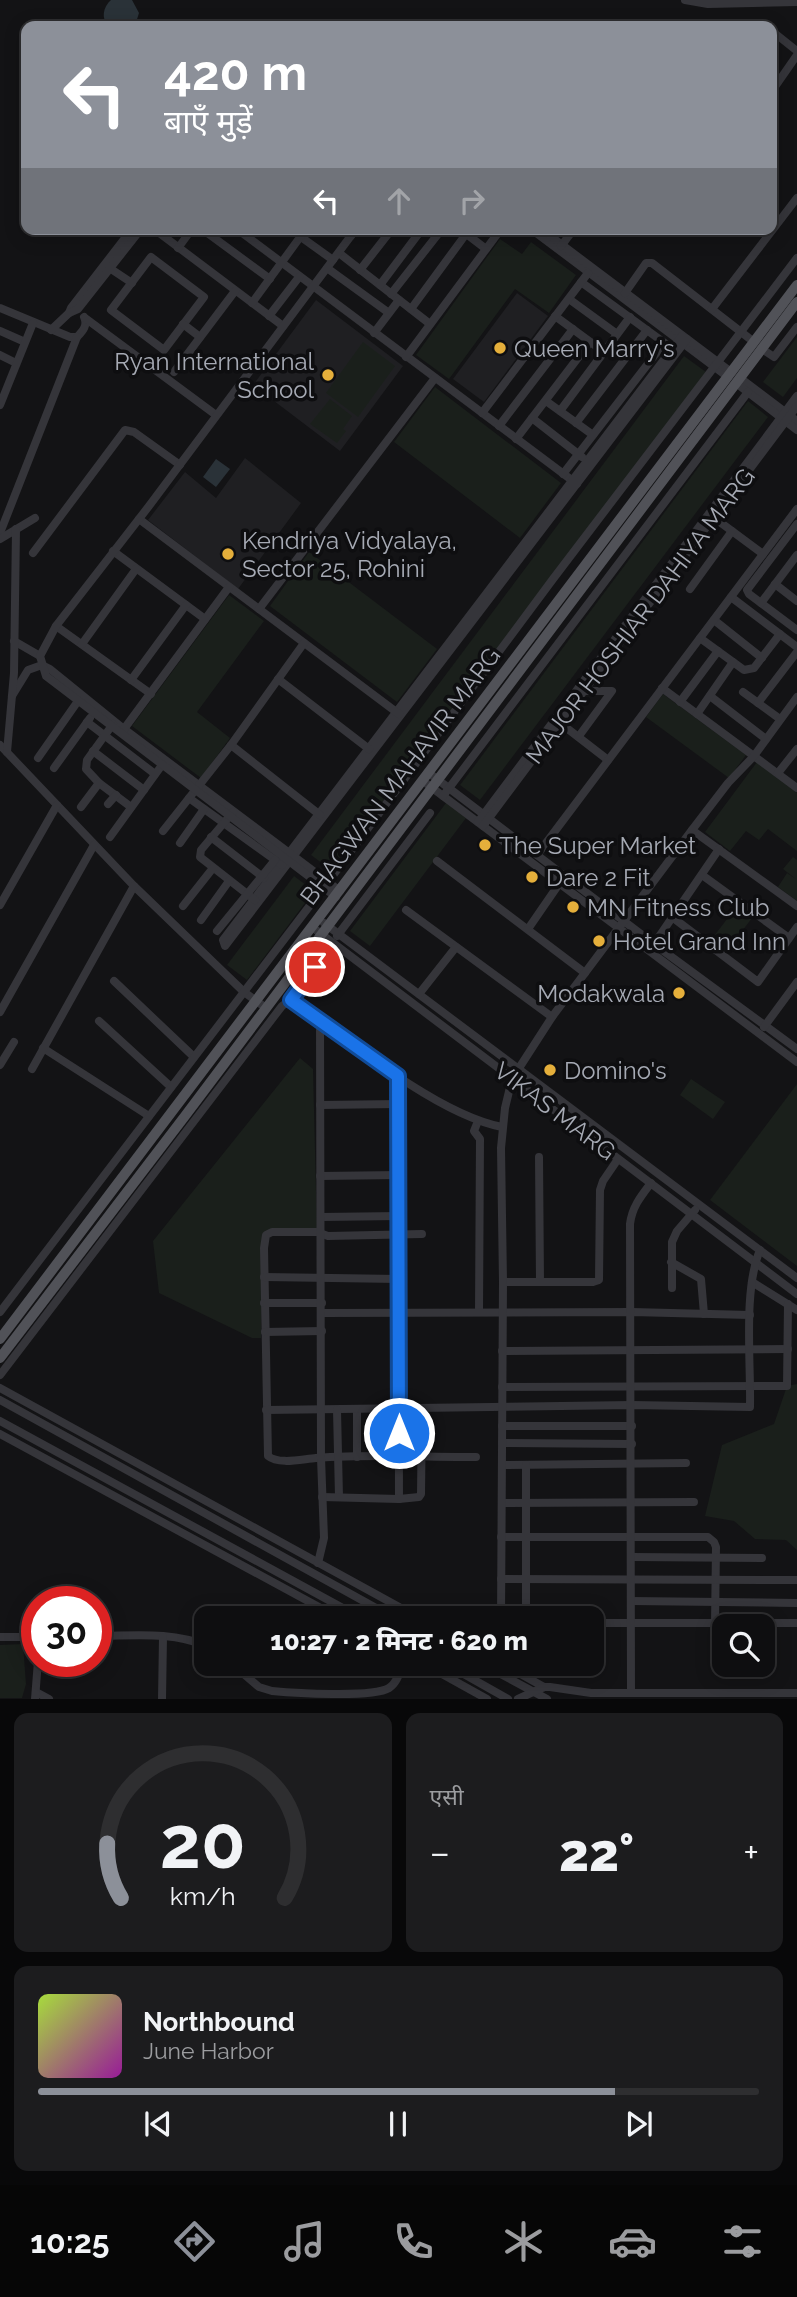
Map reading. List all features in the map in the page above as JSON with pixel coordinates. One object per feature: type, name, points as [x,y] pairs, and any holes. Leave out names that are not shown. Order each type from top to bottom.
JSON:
[{"type":"main road","points":[[734,377],[797,285]]},
{"type":"main road","points":[[758,345],[797,302]]},
{"type":"main road","name":"BHAGWAN MAHAVIR MARG","points":[[0,1339],[426,777],[734,377]]},
{"type":"main road","name":"BHAGWAN MAHAVIR MARG","points":[[0,1358],[435,784],[627,519]]},
{"type":"street","points":[[685,0],[708,4],[797,2]]},
{"type":"street","points":[[777,35],[797,53],[777,83]]},
{"type":"street","points":[[777,224],[797,198]]},
{"type":"street","points":[[73,311],[71,308],[127,235]]},
{"type":"street","points":[[51,330],[73,311],[111,269],[136,235]]},
{"type":"street","points":[[162,235],[283,326]]},
{"type":"street","points":[[178,247],[187,235]]},
{"type":"street","points":[[210,235],[270,279]]},
{"type":"street","points":[[245,235],[575,482]]},
{"type":"street","points":[[252,303],[300,235]]},
{"type":"street","points":[[306,235],[360,270],[430,324]]},
{"type":"street","points":[[12,696],[29,670],[41,661],[56,626],[352,235]]},
{"type":"street","points":[[360,270],[387,235]]},
{"type":"street","points":[[380,285],[418,235]]},
{"type":"street","points":[[391,294],[437,235]]},
{"type":"street","points":[[411,309],[461,235]]},
{"type":"street","points":[[467,235],[486,249]]},
{"type":"street","points":[[406,357],[496,235]]},
{"type":"street","points":[[541,235],[788,417],[797,430]]},
{"type":"street","points":[[547,235],[588,273],[625,293],[683,340]]},
{"type":"street","points":[[560,247],[569,235]]},
{"type":"street","points":[[712,309],[769,235]]},
{"type":"street","points":[[151,257],[204,297],[183,324],[164,350],[111,310],[151,257]]},
{"type":"street","points":[[0,1312],[326,885],[569,558],[797,258]]},
{"type":"street","points":[[625,293],[649,262],[774,357],[797,327]]},
{"type":"street","points":[[327,268],[389,313]]},
{"type":"street","points":[[111,269],[132,283]]},
{"type":"street","points":[[482,413],[588,273]]},
{"type":"street","points":[[269,316],[299,277]]},
{"type":"street","points":[[581,282],[673,349]]},
{"type":"street","points":[[174,372],[236,291]]},
{"type":"street","points":[[569,299],[617,334]]},
{"type":"street","points":[[374,333],[399,300]]},
{"type":"street","points":[[0,308],[51,330],[77,337]]},
{"type":"street","points":[[73,311],[216,415]]},
{"type":"street","points":[[555,316],[604,352]]},
{"type":"street","points":[[560,411],[630,317]]},
{"type":"street","points":[[0,533],[77,337],[86,325],[85,318]]},
{"type":"street","points":[[1,402],[33,323]]},
{"type":"street","points":[[183,324],[200,337]]},
{"type":"street","points":[[499,426],[573,329]]},
{"type":"street","points":[[576,423],[647,330]]},
{"type":"street","points":[[0,331],[25,342]]},
{"type":"street","points":[[575,482],[587,461],[673,349],[683,340]]},
{"type":"street","points":[[218,931],[247,894],[286,859],[400,714],[683,340]]},
{"type":"street","points":[[516,439],[590,342]]},
{"type":"street","points":[[563,474],[664,343]]},
{"type":"street","points":[[0,355],[16,363]]},
{"type":"street","points":[[734,377],[748,392],[788,417]]},
{"type":"street","points":[[259,609],[435,379]]},
{"type":"street","points":[[446,792],[748,392]]},
{"type":"street","name":"MAJOR HOSHIAR DAHIYA MARG","points":[[788,417],[797,396]]},
{"type":"street","points":[[545,401],[593,435]]},
{"type":"street","name":"MAJOR HOSHIAR DAHIYA MARG","points":[[483,820],[710,515],[797,406]]},
{"type":"street","points":[[532,418],[587,461]]},
{"type":"street","points":[[33,553],[125,430],[134,432],[180,465]]},
{"type":"street","points":[[797,509],[763,559],[747,590],[797,630]]},
{"type":"street","points":[[710,515],[763,559]]},
{"type":"street","name":"MAJOR HOSHIAR DAHIYA MARG","points":[[557,720],[582,691],[710,515]]},
{"type":"street","points":[[0,539],[35,518]]},
{"type":"street","points":[[139,519],[400,714]]},
{"type":"street","points":[[537,855],[730,597],[797,524]]},
{"type":"street","points":[[7,752],[12,696],[16,529]]},
{"type":"street","points":[[690,589],[732,531]]},
{"type":"street","points":[[113,551],[205,619]]},
{"type":"street","points":[[761,603],[797,555]]},
{"type":"street","points":[[82,644],[136,569]]},
{"type":"street","points":[[775,584],[797,601]]},
{"type":"street","points":[[124,729],[229,587]]},
{"type":"street","points":[[730,597],[797,649],[758,703]]},
{"type":"street","points":[[131,680],[186,605]]},
{"type":"street","points":[[714,620],[762,657]]},
{"type":"street","points":[[56,626],[150,694]]},
{"type":"street","points":[[700,638],[748,670],[754,668],[780,634]]},
{"type":"street","points":[[14,641],[194,791],[231,814],[286,859]]},
{"type":"street","points":[[163,831],[231,745],[304,643]]},
{"type":"street","points":[[680,702],[718,651]]},
{"type":"street","points":[[41,661],[46,676],[94,713],[124,729],[194,791],[204,809],[338,894]]},
{"type":"street","points":[[697,714],[733,662]]},
{"type":"street","points":[[278,679],[369,749]]},
{"type":"street","points":[[662,688],[797,788]]},
{"type":"street","points":[[579,736],[612,691],[582,691]]},
{"type":"street","points":[[743,692],[780,719]]},
{"type":"street","points":[[710,696],[766,740]]},
{"type":"street","points":[[501,1606],[502,1127],[512,1079],[585,972],[728,783],[754,756],[797,697]]},
{"type":"street","points":[[38,758],[78,701]]},
{"type":"street","points":[[54,768],[94,713]]},
{"type":"street","points":[[265,879],[255,900],[223,940],[225,946],[286,859],[369,749],[400,714]]},
{"type":"street","points":[[557,720],[608,760]]},
{"type":"street","points":[[87,722],[155,774]]},
{"type":"street","points":[[113,724],[87,760],[86,769],[99,783],[131,807]]},
{"type":"street","points":[[0,745],[134,886],[244,992],[266,1008]]},
{"type":"street","points":[[231,745],[320,815]]},
{"type":"street","points":[[93,751],[144,790]]},
{"type":"street","points":[[778,773],[797,751]]},
{"type":"street","points":[[110,837],[162,765]]},
{"type":"street","points":[[426,777],[483,820],[559,884],[654,944],[797,1049]]},
{"type":"street","points":[[81,807],[99,783]]},
{"type":"street","points":[[108,804],[116,795]]},
{"type":"street","points":[[0,905],[57,805]]},
{"type":"street","points":[[180,843],[204,809]]},
{"type":"street","points":[[332,942],[430,813]]},
{"type":"street","points":[[231,814],[201,850],[200,857],[255,900]]},
{"type":"street","points":[[483,820],[537,855],[797,1062]]},
{"type":"street","points":[[692,830],[797,906]]},
{"type":"street","points":[[211,837],[265,879]]},
{"type":"street","points":[[0,1012],[94,845]]},
{"type":"street","points":[[654,944],[719,849]]},
{"type":"street","points":[[437,861],[585,972]]},
{"type":"street","points":[[183,906],[213,869]]},
{"type":"street","points":[[702,875],[789,938]]},
{"type":"street","points":[[201,920],[229,881]]},
{"type":"street","points":[[528,929],[559,884]]},
{"type":"street","points":[[32,1069],[134,886]]},
{"type":"street","points":[[406,910],[552,1017]]},
{"type":"street","points":[[672,917],[758,982],[797,927]]},
{"type":"street","name":"VIKAS MARG","points":[[315,923],[338,934],[797,1278]]},
{"type":"street","name":"VIKAS MARG","points":[[325,930],[332,942],[797,1294]]},
{"type":"street","points":[[419,995],[456,947]]},
{"type":"street","points":[[0,1375],[282,1006],[294,996],[315,967]]},
{"type":"street","points":[[114,981],[194,1057]]},
{"type":"street","points":[[759,1033],[794,993],[797,982]]},
{"type":"street","points":[[285,983],[294,996],[320,1019],[398,1076],[449,1107],[478,1121],[502,1127]]},
{"type":"street","points":[[318,1563],[323,1545],[320,1019]]},
{"type":"street","points":[[99,1021],[171,1087]]},
{"type":"street","points":[[0,1065],[14,1042]]},
{"type":"street","points":[[43,1048],[149,1116]]},
{"type":"street","points":[[398,1076],[399,1499]]},
{"type":"street","points":[[320,1105],[399,1104]]},
{"type":"street","points":[[478,1121],[474,1131],[480,1139],[479,1312]]},
{"type":"street","points":[[539,1157],[540,1282]]},
{"type":"street","points":[[503,1282],[599,1280],[600,1190],[618,1159]]},
{"type":"street","points":[[320,1176],[399,1175]]},
{"type":"street","points":[[631,1693],[632,1213],[651,1183]]},
{"type":"street","points":[[671,1288],[673,1242],[677,1231],[698,1204]]},
{"type":"street","points":[[321,1217],[399,1216]]},
{"type":"street","points":[[422,1234],[268,1233],[265,1239],[264,1277],[268,1456],[278,1461],[338,1457],[476,1457]]},
{"type":"street","points":[[266,1410],[632,1405],[750,1407],[752,1282],[760,1250]]},
{"type":"street","points":[[671,1262],[701,1279],[704,1314]]},
{"type":"street","points":[[264,1277],[399,1279]]},
{"type":"street","points":[[752,1282],[797,1310]]},
{"type":"street","points":[[264,1303],[322,1303]]},
{"type":"street","points":[[502,1387],[787,1387],[788,1304]]},
{"type":"street","points":[[322,1313],[632,1312],[750,1315]]},
{"type":"street","points":[[265,1332],[322,1331]]},
{"type":"street","points":[[502,1351],[788,1349]]},
{"type":"street","points":[[0,1388],[397,1606]]},
{"type":"street","points":[[0,1400],[371,1605]]},
{"type":"street","points":[[356,1409],[357,1457]]},
{"type":"street","points":[[321,1497],[414,1499],[421,1494],[422,1409]]},
{"type":"street","points":[[338,1410],[339,1497]]},
{"type":"street","points":[[0,1421],[339,1606]]},
{"type":"street","points":[[502,1426],[632,1426]]},
{"type":"street","points":[[0,1434],[317,1606]]},
{"type":"street","points":[[502,1443],[632,1444]]},
{"type":"street","points":[[502,1465],[686,1463]]},
{"type":"street","points":[[526,1465],[526,1606]]},
{"type":"street","points":[[502,1503],[694,1502]]},
{"type":"street","points":[[501,1537],[708,1537],[714,1542],[716,1558],[715,1614]]},
{"type":"street","points":[[632,1557],[762,1558]]},
{"type":"street","points":[[501,1579],[797,1580]]},
{"type":"street","points":[[631,1601],[797,1603]]},
{"type":"street","points":[[604,1623],[712,1624]]},
{"type":"street","points":[[775,1623],[797,1623]]},
{"type":"street","points":[[112,1636],[163,1637],[194,1642]]},
{"type":"street","points":[[0,1637],[21,1637]]},
{"type":"street","points":[[162,1699],[163,1637]]},
{"type":"street","points":[[247,1676],[260,1687],[277,1695],[383,1690],[395,1683],[398,1676]]},
{"type":"street","points":[[446,1676],[487,1699],[492,1690]]},
{"type":"street","points":[[467,1676],[508,1699]]},
{"type":"street","points":[[505,1676],[547,1699]]},
{"type":"street","points":[[524,1676],[544,1687],[591,1693],[662,1696],[797,1693]]},
{"type":"street","points":[[37,1677],[35,1695],[49,1699]]},
{"type":"street","points":[[519,1699],[544,1687]]},
{"type":"shaded area","points":[[111,0],[132,0],[139,13],[137,21],[105,21],[106,6]]},
{"type":"shaded area","points":[[500,239],[522,254],[531,242],[576,275],[549,313],[515,289],[449,379],[416,355]]},
{"type":"shaded area","name":"Queen Marry's","points":[[517,293],[548,316],[484,402],[453,379]]},
{"type":"shaded area","name":"Ryan International School","points":[[316,300],[403,366],[340,451],[253,385]]},
{"type":"shaded area","points":[[797,337],[797,378],[783,397],[763,382]]},
{"type":"shaded area","points":[[363,342],[395,366],[358,417],[326,393]]},
{"type":"shaded area","points":[[684,356],[706,372],[331,870],[311,855]]},
{"type":"shaded area","points":[[435,387],[561,483],[520,538],[394,442]]},
{"type":"shaded area","points":[[330,399],[352,416],[337,443],[310,424]]},
{"type":"shaded area","points":[[748,401],[768,417],[480,800],[460,785]]},
{"type":"shaded area","name":"Kendriya Vidyalaya, Sector 25, Rohini","points":[[245,458],[301,503],[238,589],[148,520],[185,472],[216,498]]},
{"type":"shaded area","points":[[216,459],[230,469],[216,487],[203,477]]},
{"type":"shaded area","points":[[309,552],[437,649],[397,702],[270,606]]},
{"type":"shaded area","points":[[229,595],[264,621],[197,712],[230,738],[201,778],[132,726]]},
{"type":"shaded area","points":[[663,694],[746,755],[729,778],[646,717]]},
{"type":"shaded area","points":[[757,762],[797,793],[797,851],[768,829],[759,840],[746,831],[730,851],[705,832]]},
{"type":"shaded area","points":[[446,803],[466,818],[370,946],[350,931]]},
{"type":"shaded area","points":[[793,857],[797,860],[797,901],[778,887],[787,873],[796,879],[783,869]]},
{"type":"shaded area","points":[[294,876],[314,891],[247,980],[227,965]]},
{"type":"shaded area","points":[[737,906],[752,918],[726,952],[711,940]]},
{"type":"shaded area","points":[[300,1058],[313,1069],[317,1232],[263,1232],[261,1338],[252,1338],[159,1293],[153,1241]]},
{"type":"shaded area","points":[[691,1079],[725,1102],[713,1119],[680,1095]]},
{"type":"shaded area","points":[[797,1084],[797,1266],[710,1200]]},
{"type":"shaded area","points":[[797,1384],[797,1550],[786,1540],[755,1539],[734,1521],[705,1516],[722,1445],[774,1424],[787,1386]]},
{"type":"shaded area","points":[[21,1644],[21,1677],[25,1677],[26,1684],[22,1698],[0,1698],[0,1645]]},
{"type":"place","name":"Queen Marry's","points":[[500,348]]},
{"type":"place","name":"Ryan International School","points":[[328,375]]},
{"type":"place","name":"Kendriya Vidyalaya, Sector 25, Rohini","points":[[228,554]]},
{"type":"place","name":"The Super Market","points":[[485,845]]},
{"type":"place","name":"Dare 2 Fit","points":[[532,877]]},
{"type":"place","name":"MN Fitness Club","points":[[573,907]]},
{"type":"place","name":"Hotel Grand Inn","points":[[599,941]]},
{"type":"place","name":"Modakwala","points":[[679,993]]},
{"type":"place","name":"Domino's","points":[[550,1070]]},
{"type":"route","points":[[315,967],[291,1000],[398,1076],[399,1433]]}]
